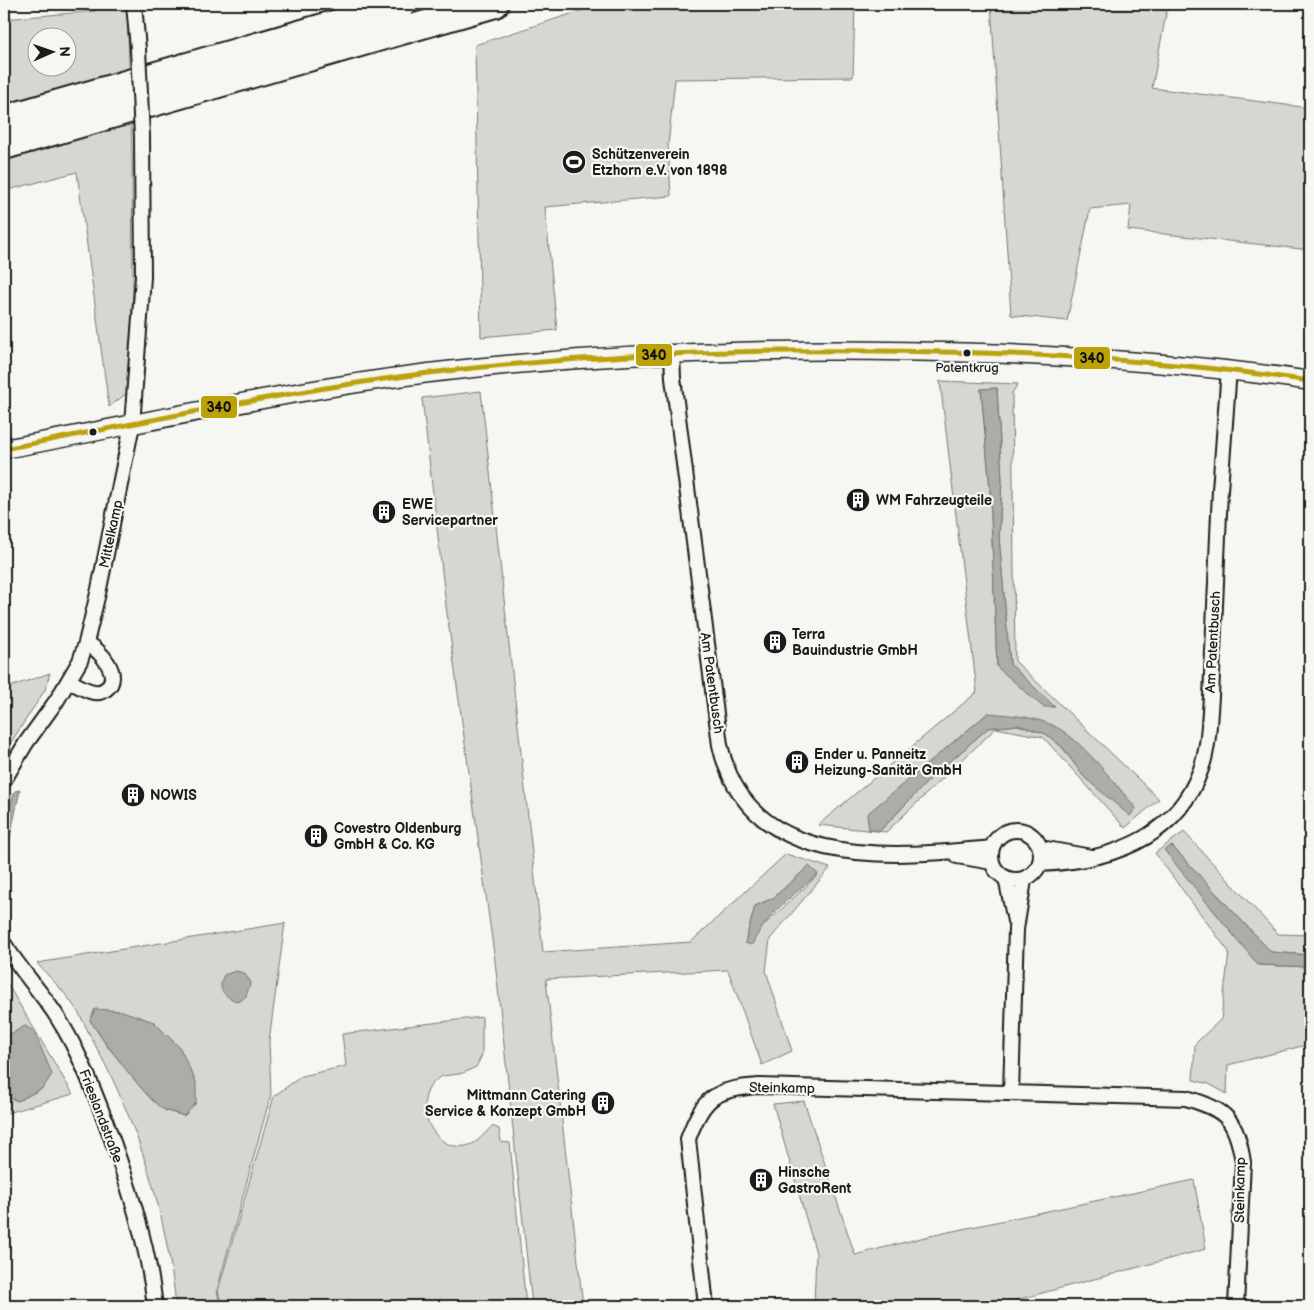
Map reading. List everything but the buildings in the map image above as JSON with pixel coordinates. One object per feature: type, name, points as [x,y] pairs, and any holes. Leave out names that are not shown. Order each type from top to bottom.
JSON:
[{"type":"highway","points":[[4,119],[403,4]]},
{"type":"highway","points":[[4,146],[495,4]]},
{"type":"street","name":"Mittelkamp","points":[[4,780],[26,743],[69,681],[86,643],[132,425],[143,277],[142,137],[134,4]]},
{"type":"street","points":[[4,449],[132,425],[234,403],[443,372],[672,353],[802,349],[1084,356],[1229,369],[1310,381]]},
{"type":"street","name":"Am Patentbusch","points":[[672,353],[673,378],[720,745],[724,764],[732,783],[757,816],[797,839],[838,850],[937,853],[992,848]]},
{"type":"street","name":"Am Patentbusch","points":[[1040,864],[1072,862],[1095,857],[1135,844],[1162,828],[1183,803],[1202,768],[1210,705],[1220,490],[1229,369]]},
{"type":"street","points":[[69,681],[94,692],[102,691],[110,684],[113,674],[111,668],[93,646],[86,643]]},
{"type":"street","points":[[1016,830],[1032,835],[1041,848],[1040,864],[1034,873],[1024,880],[1006,878],[1000,874],[992,862],[992,848],[1001,834],[1016,830]]},
{"type":"street","name":"Am Patentbusch","points":[[1041,848],[1095,857]]},
{"type":"street","name":"Am Patentbusch","points":[[937,853],[992,862]]},
{"type":"street","points":[[1006,878],[1016,929]]},
{"type":"street","points":[[1011,1093],[1016,929],[1024,880]]},
{"type":"street","name":"Frieslandstraße","points":[[4,944],[22,973],[49,1005],[73,1045],[94,1093],[133,1205],[155,1306]]},
{"type":"street","name":"Steinkamp","points":[[706,1306],[688,1139],[697,1115],[707,1102],[724,1091],[759,1086],[1186,1098],[1213,1106],[1230,1120],[1239,1140],[1243,1162],[1236,1306]]},
{"type":"shaded area","points":[[95,4],[127,4],[132,154],[133,294],[127,393],[109,407],[77,172],[4,191],[4,19],[95,11]]},
{"type":"shaded area","points":[[602,4],[855,4],[853,77],[675,79],[668,145],[671,196],[545,207],[557,330],[481,337],[475,45]]},
{"type":"shaded area","points":[[991,4],[1168,4],[1152,88],[1310,108],[1310,250],[1128,230],[1131,205],[1090,209],[1067,321],[1011,315]]},
{"type":"shaded area","points":[[940,381],[1018,384],[1012,393],[1015,661],[1159,799],[1125,828],[1043,737],[996,728],[886,832],[818,825],[977,692]],"holes":[[[997,388],[1002,480],[999,537],[1010,664],[1054,707],[997,667],[990,489],[981,389]],[[988,713],[1052,725],[1075,742],[1136,808],[1130,815],[1084,777],[1062,747],[1046,734],[1018,725],[988,728],[928,781],[881,830],[909,778],[947,749]]]},
{"type":"shaded area","points":[[997,388],[1002,480],[999,537],[1010,664],[1055,707],[1043,707],[997,667],[990,489],[981,389]]},
{"type":"shaded area","points":[[481,391],[543,952],[691,942],[786,854],[830,868],[770,939],[766,971],[792,1051],[762,1065],[728,970],[546,979],[583,1306],[532,1306],[495,961],[446,606],[422,398]],"holes":[[[809,866],[818,875],[745,943],[755,906],[773,898]]]},
{"type":"shaded area","points":[[50,673],[45,690],[4,753],[4,689]]},
{"type":"shaded area","points":[[988,713],[1020,716],[1037,720],[1063,731],[1097,762],[1136,808],[1130,816],[1084,777],[1062,747],[1046,734],[1018,725],[988,728],[928,781],[881,830],[869,830],[867,814]]},
{"type":"shaded area","points":[[20,790],[4,866],[4,821],[15,791]]},
{"type":"shaded area","points":[[1184,832],[1278,934],[1310,935],[1310,955],[1271,952],[1172,846],[1258,965],[1310,967],[1310,1044],[1228,1065],[1227,1094],[1209,1084],[1193,1080],[1195,1044],[1221,1019],[1229,952],[1155,853]]},
{"type":"shaded area","points":[[1172,846],[1271,952],[1310,955],[1310,967],[1258,965],[1164,850]]},
{"type":"shaded area","points":[[809,866],[818,874],[772,915],[764,924],[752,945],[745,943],[755,906],[773,898]]},
{"type":"shaded area","points":[[285,923],[269,1041],[271,1094],[217,1290],[220,1306],[176,1306],[166,1238],[158,1204],[137,1137],[110,1074],[78,1012],[37,963]],"holes":[[[90,1020],[184,1116],[164,1110],[106,1045]]]},
{"type":"shaded area","points":[[236,971],[244,973],[251,982],[246,996],[239,1002],[226,995],[221,985],[224,975]]},
{"type":"shaded area","points":[[5,980],[73,1094],[4,1114],[4,1096],[18,1101],[43,1088],[7,1036],[4,1044]]},
{"type":"shaded area","points":[[95,1009],[122,1011],[154,1022],[180,1048],[196,1082],[196,1103],[184,1116],[167,1111],[158,1105],[137,1084],[90,1020]]},
{"type":"shaded area","points":[[482,1017],[482,1055],[476,1067],[461,1073],[443,1076],[432,1084],[426,1096],[425,1109],[428,1122],[435,1134],[445,1143],[458,1146],[472,1144],[480,1139],[492,1126],[499,1129],[501,1142],[510,1143],[526,1306],[222,1306],[218,1291],[274,1096],[302,1076],[346,1066],[342,1034]]},
{"type":"shaded area","points":[[25,1026],[34,1031],[52,1074],[43,1088],[18,1101],[4,1096],[4,1044],[7,1036]]},
{"type":"shaded area","points":[[804,1101],[855,1255],[925,1237],[1194,1180],[1206,1249],[994,1306],[814,1306],[816,1253],[773,1104]]},
{"type":"transit line","name":"340","points":[[4,449],[335,386],[500,365],[664,354],[828,351],[1043,355],[1203,368],[1310,381]]},
{"type":"place","name":"Schützenverein Etzhorn e.V. von 1898","points":[[574,162]]},
{"type":"place","name":"Patentkrug","points":[[967,353]]},
{"type":"place","name":"WM Fahrzeugteile","points":[[858,500]]},
{"type":"place","name":"EWE Servicepartner","points":[[384,512]]},
{"type":"place","name":"Terra Bauindustrie GmbH","points":[[775,642]]},
{"type":"place","name":"Ender u. Panneitz Heizung-Sanitär GmbH","points":[[797,762]]},
{"type":"place","name":"NOWIS","points":[[133,795]]},
{"type":"place","name":"Covestro Oldenburg GmbH & Co. KG","points":[[316,836]]},
{"type":"place","name":"Mittmann Catering Service & Konzept GmbH","points":[[603,1103]]},
{"type":"place","name":"Hinsche GastroRent","points":[[761,1180]]}]
